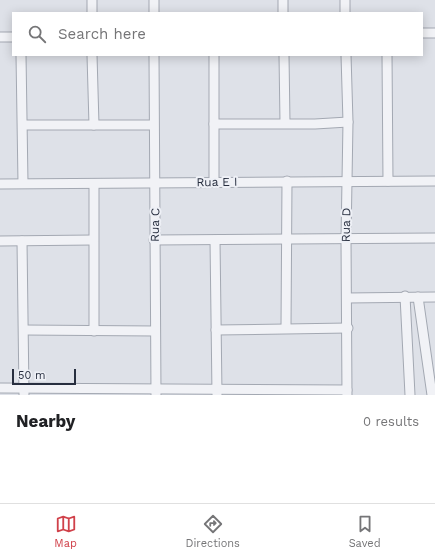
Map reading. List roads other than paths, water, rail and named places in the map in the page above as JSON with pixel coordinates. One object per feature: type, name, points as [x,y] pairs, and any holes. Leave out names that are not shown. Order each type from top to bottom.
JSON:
[{"type":"street","points":[[92,0],[92,12]]},
{"type":"street","points":[[154,0],[154,12]]},
{"type":"street","points":[[283,0],[283,12]]},
{"type":"street","points":[[345,0],[345,12]]},
{"type":"street","points":[[423,33],[435,33]]},
{"type":"street","points":[[0,37],[12,37]]},
{"type":"street","points":[[21,56],[23,183]]},
{"type":"street","points":[[92,56],[94,126]]},
{"type":"street","name":"Rua C","points":[[154,56],[153,125],[156,183],[154,240],[156,392]]},
{"type":"street","points":[[214,56],[214,181]]},
{"type":"street","points":[[284,56],[285,123]]},
{"type":"street","name":"Rua D","points":[[346,56],[348,122],[346,239],[348,328],[347,392]]},
{"type":"street","points":[[387,56],[388,181]]},
{"type":"street","points":[[214,124],[315,124],[348,122]]},
{"type":"street","points":[[23,125],[153,125]]},
{"type":"street","name":"Rua E I","points":[[0,184],[94,184],[214,181],[435,181]]},
{"type":"street","points":[[286,327],[287,181]]},
{"type":"street","points":[[94,184],[94,331]]},
{"type":"street","points":[[154,240],[435,238]]},
{"type":"street","points":[[0,241],[93,240]]},
{"type":"street","points":[[215,240],[217,392]]},
{"type":"street","points":[[22,241],[24,392]]},
{"type":"street","points":[[405,296],[410,395]]},
{"type":"street","points":[[347,298],[405,296],[435,297]]},
{"type":"street","points":[[418,297],[430,345],[433,392]]},
{"type":"street","points":[[216,330],[286,327],[348,328]]},
{"type":"street","points":[[24,330],[155,331]]},
{"type":"street","points":[[0,388],[24,392],[347,392]]}]
